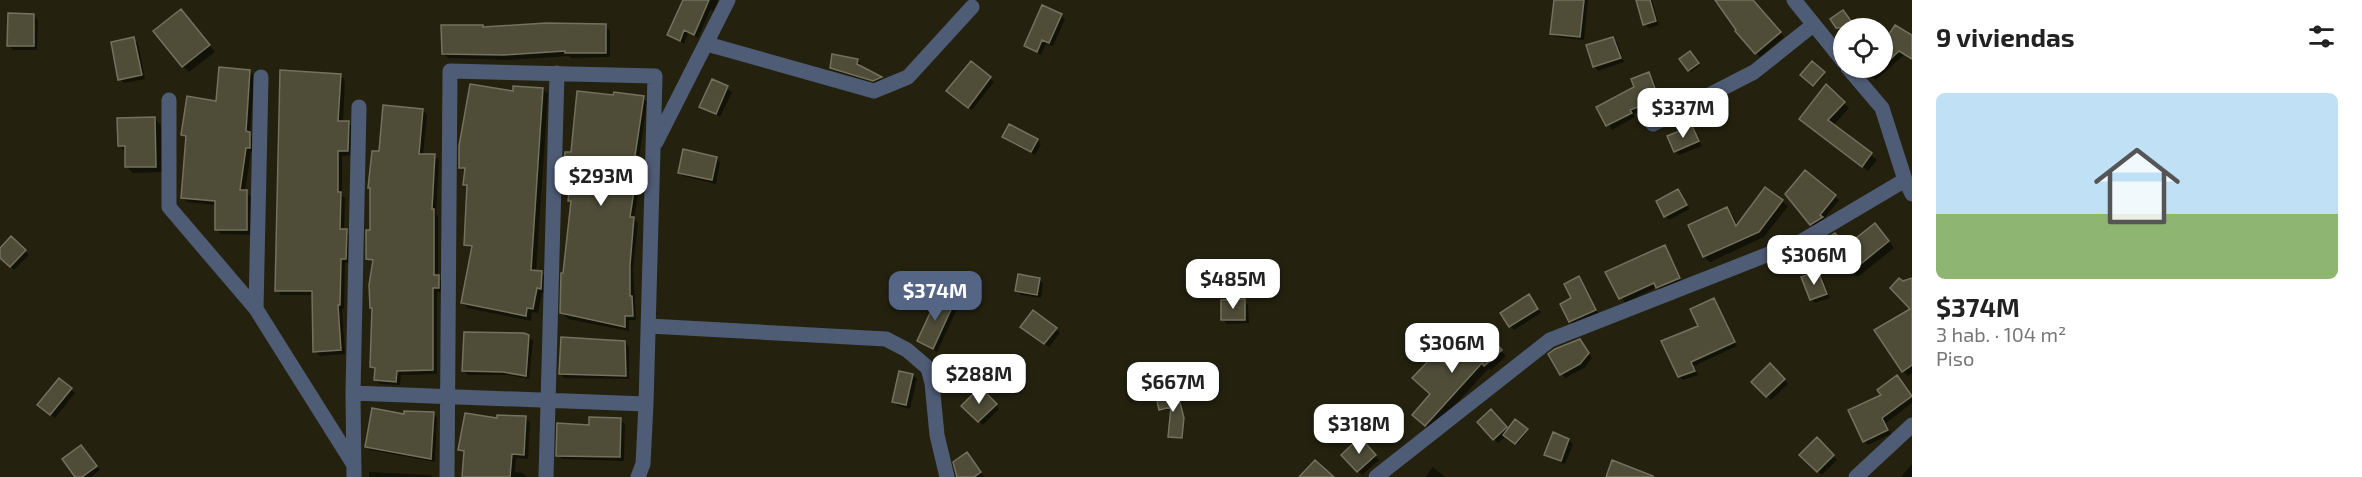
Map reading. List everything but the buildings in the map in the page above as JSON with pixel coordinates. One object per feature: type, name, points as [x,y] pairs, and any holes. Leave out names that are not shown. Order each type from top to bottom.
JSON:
[{"type":"street","points":[[655,144],[728,0]]},
{"type":"street","points":[[1794,0],[1833,49]]},
{"type":"street","points":[[707,44],[874,91],[908,78],[972,7]]},
{"type":"street","points":[[1653,124],[1754,72],[1813,24]]},
{"type":"street","points":[[447,477],[450,70],[655,76],[655,144],[646,404],[643,464],[638,477]]},
{"type":"street","points":[[546,477],[557,73]]},
{"type":"street","points":[[256,309],[261,77]]},
{"type":"street","points":[[1376,477],[1550,340],[1802,241],[1909,187],[1882,108],[1856,78]]},
{"type":"street","points":[[169,100],[169,207],[256,309],[354,471]]},
{"type":"street","points":[[354,471],[352,393],[359,107]]},
{"type":"street","points":[[649,326],[886,339],[907,350],[928,368],[932,382],[937,435],[947,477]]},
{"type":"street","points":[[352,393],[646,404]]},
{"type":"street","points":[[1856,477],[1912,425]]}]
